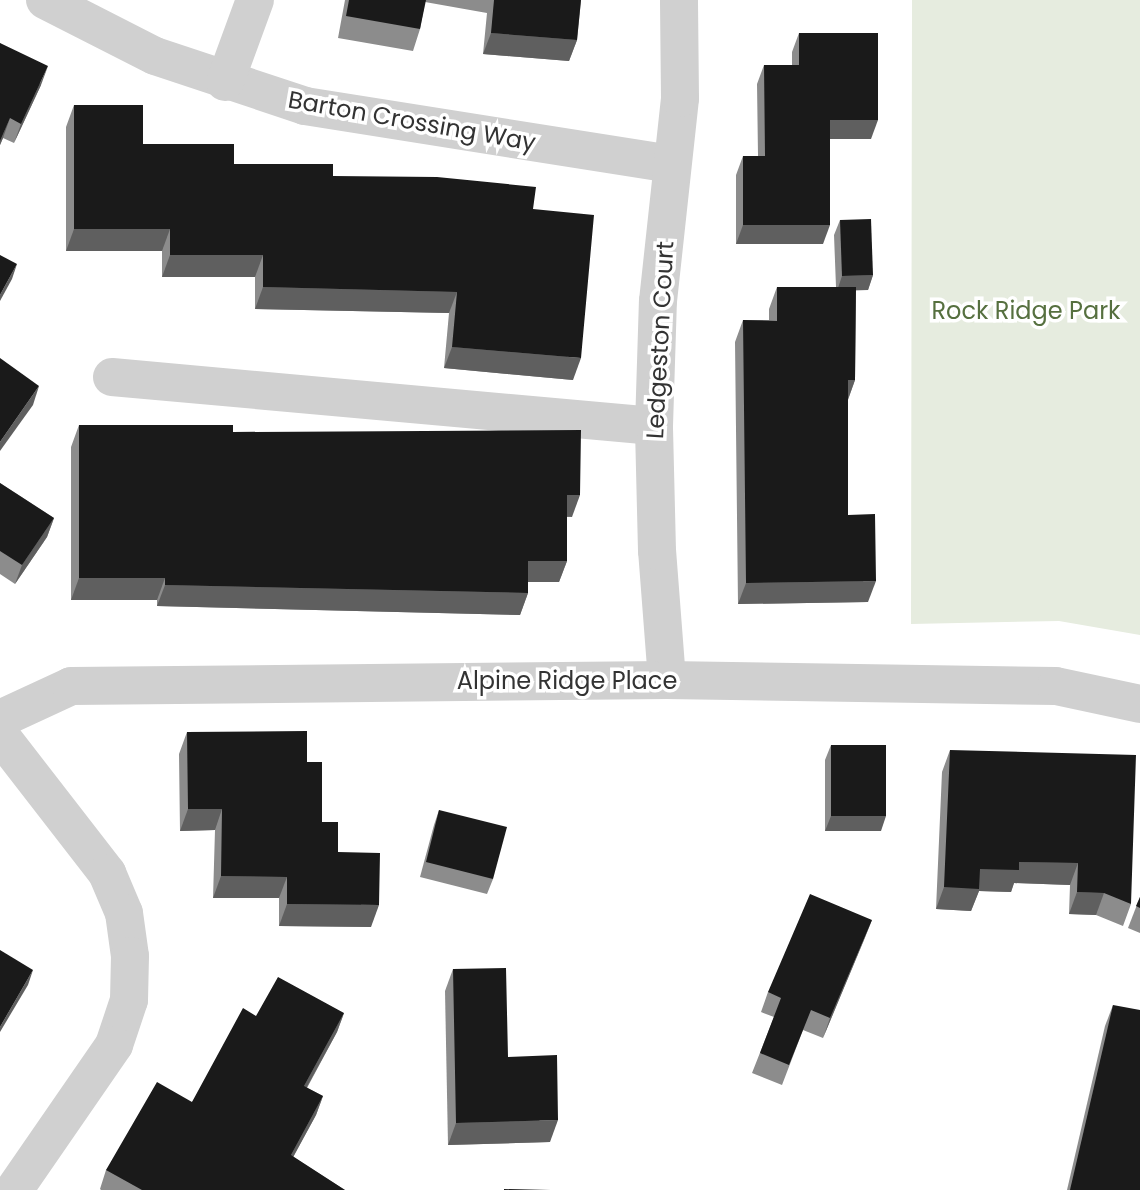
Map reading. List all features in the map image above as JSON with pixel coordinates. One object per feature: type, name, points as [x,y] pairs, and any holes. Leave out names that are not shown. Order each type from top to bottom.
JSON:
[{"type":"street","name":"Barton Crossing Way","points":[[45,0],[155,56],[225,82],[305,106],[671,164]]},
{"type":"street","points":[[225,82],[255,0]]},
{"type":"street","name":"Ledgeston Court","points":[[667,680],[657,551],[654,426],[658,301],[680,98],[679,0]]},
{"type":"street","points":[[112,377],[654,426]]},
{"type":"street","name":"Alpine Ridge Place","points":[[0,719],[71,686],[667,680],[1056,686],[1140,704]]},
{"type":"street","points":[[0,735],[107,873],[124,913],[130,956],[129,1000],[114,1045],[14,1190]]},
{"type":"green space","name":"Rock Ridge Park","points":[[912,0],[1140,0],[1140,635],[1059,621],[911,624]]},
{"type":"building","points":[[349,0],[426,0],[420,29],[346,16]]},
{"type":"building","points":[[494,0],[581,0],[577,40],[491,33]]},
{"type":"building","points":[[799,33],[878,33],[878,120],[830,120],[830,225],[743,225],[743,156],[765,156],[764,65],[799,65]]},
{"type":"building","points":[[0,43],[48,66],[21,124],[10,118],[0,141]]},
{"type":"building","points":[[74,105],[143,105],[143,144],[234,144],[234,164],[333,164],[333,176],[437,177],[536,187],[533,209],[594,215],[581,358],[452,347],[457,292],[263,287],[263,255],[170,255],[170,229],[74,229]]},
{"type":"building","points":[[871,219],[873,275],[842,276],[840,220]]},
{"type":"building","points":[[0,255],[17,264],[0,295]]},
{"type":"building","points":[[777,287],[856,287],[855,380],[848,380],[848,515],[875,514],[876,581],[746,583],[743,320],[777,321]]},
{"type":"building","points":[[0,358],[39,386],[0,442]]},
{"type":"building","points":[[79,425],[233,425],[233,432],[581,430],[580,495],[567,495],[567,561],[528,561],[528,593],[165,585],[165,578],[79,578]]},
{"type":"building","points":[[0,483],[54,518],[22,565],[0,551]]},
{"type":"building","points":[[307,731],[307,762],[322,762],[322,822],[338,822],[338,852],[380,853],[379,905],[287,904],[287,877],[221,876],[222,809],[188,809],[187,732]]},
{"type":"building","points":[[831,745],[886,745],[886,816],[831,816]]},
{"type":"building","points":[[950,750],[1136,755],[1131,904],[1104,893],[1077,892],[1078,863],[1019,862],[1019,870],[980,869],[979,889],[944,887]]},
{"type":"building","points":[[439,810],[507,827],[493,879],[426,862]]},
{"type":"building","points":[[810,894],[872,920],[830,1018],[811,1010],[789,1065],[760,1053],[781,998],[768,992]]},
{"type":"building","points":[[0,950],[33,970],[0,1027]]},
{"type":"building","points":[[506,968],[508,1057],[557,1055],[558,1120],[456,1123],[453,969]]},
{"type":"building","points":[[278,977],[344,1013],[304,1086],[323,1096],[291,1155],[345,1190],[142,1190],[106,1170],[157,1082],[192,1102],[243,1008],[256,1016]]},
{"type":"building","points":[[1113,1005],[1140,1010],[1140,1190],[1070,1190]]}]
